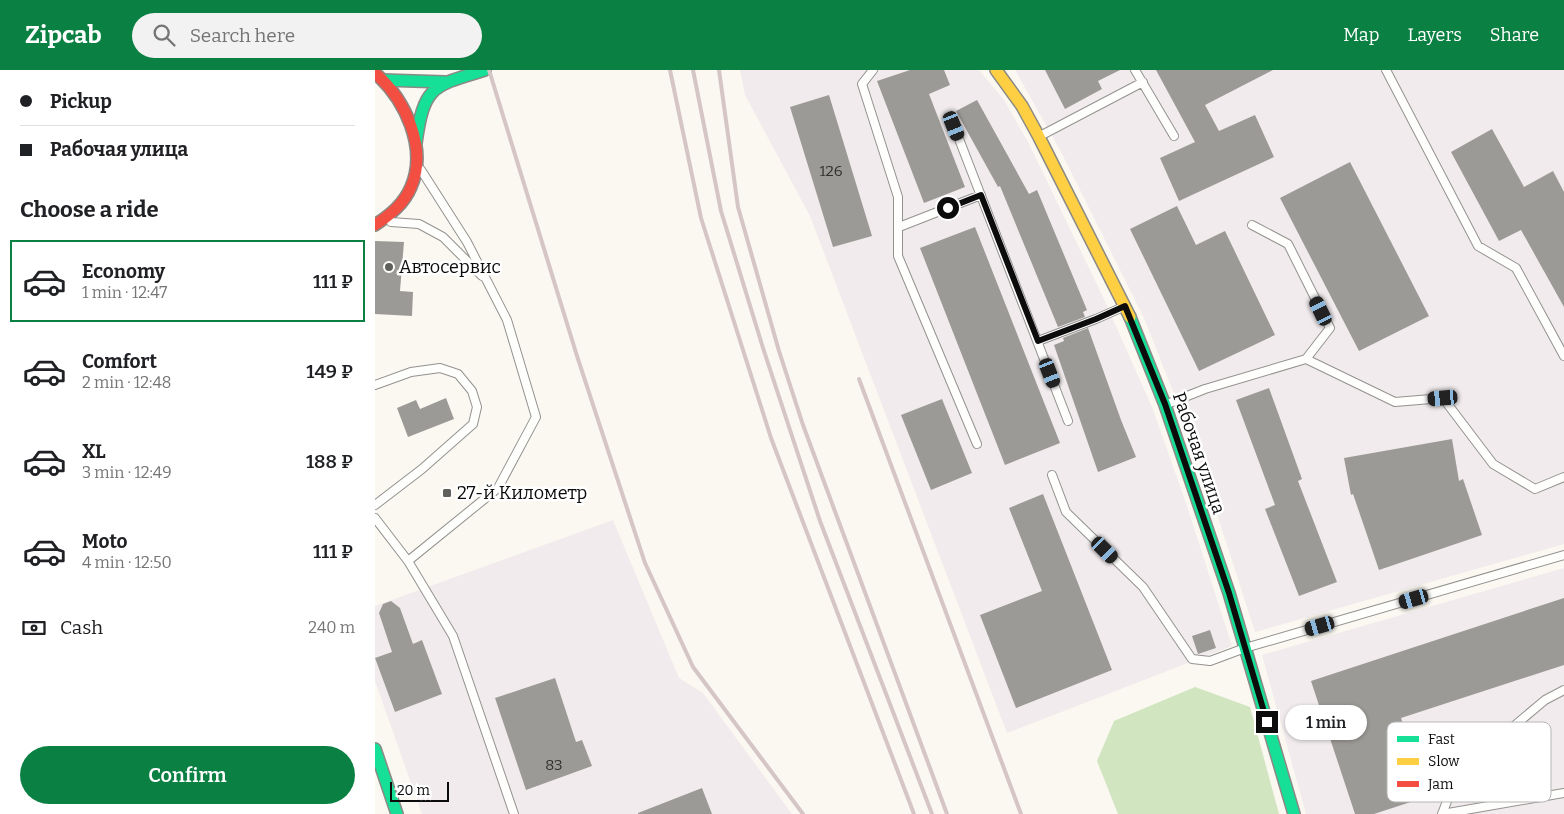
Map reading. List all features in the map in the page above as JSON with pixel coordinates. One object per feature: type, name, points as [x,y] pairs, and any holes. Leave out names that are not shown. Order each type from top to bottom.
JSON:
[{"type":"street","points":[[416,143],[419,118],[424,102],[432,91],[445,82],[485,70]]},
{"type":"street","name":"Рабочая улица","points":[[996,70],[1022,106],[1039,137],[1125,306],[1165,404],[1229,593],[1294,814]]},
{"type":"street","points":[[378,75],[445,82]]},
{"type":"street","points":[[378,75],[409,119],[416,143],[418,165],[413,185],[398,206],[378,223]]},
{"type":"street","points":[[375,750],[397,814]]},
{"type":"lane","points":[[873,70],[862,84],[898,197],[898,256],[977,444]]},
{"type":"lane","points":[[1135,70],[1174,136]]},
{"type":"lane","points":[[1385,70],[1478,246],[1516,268],[1564,356]]},
{"type":"lane","points":[[1039,137],[1143,82]]},
{"type":"lane","points":[[954,126],[1068,421]]},
{"type":"lane","points":[[408,561],[498,488],[536,417],[507,320],[467,242],[418,165]]},
{"type":"lane","points":[[899,227],[981,195]]},
{"type":"lane","points":[[378,223],[419,224],[443,237],[487,281]]},
{"type":"lane","points":[[1165,404],[1205,388],[1307,359],[1329,328],[1288,244],[1252,224]]},
{"type":"lane","points":[[1038,341],[1125,306]]},
{"type":"lane","points":[[1307,359],[1395,402],[1443,398],[1493,464],[1535,489],[1564,478]]},
{"type":"lane","points":[[375,385],[411,372],[440,368],[459,374],[472,391],[477,407],[473,424],[422,469],[375,504]]},
{"type":"lane","points":[[1052,475],[1066,512],[1143,587],[1192,659],[1210,662],[1245,648],[1564,555]]},
{"type":"lane","points":[[375,518],[408,561],[453,636],[514,814]]},
{"type":"lane","points":[[1519,722],[1545,700],[1564,690]]},
{"type":"lane","points":[[1551,795],[1564,793]]},
{"type":"lane","points":[[1442,814],[1447,802]]},
{"type":"lane","points":[[1442,814],[1512,802]]},
{"type":"shaded area","points":[[740,70],[979,70],[1004,100],[1028,142],[1103,297],[1152,407],[1187,506],[1232,646],[1007,733],[810,216],[745,95]]},
{"type":"shaded area","points":[[1015,70],[1564,70],[1564,544],[1255,632],[1197,452],[1144,318],[1060,150]]},
{"type":"shaded area","points":[[613,520],[679,678],[703,693],[792,814],[422,814],[375,681],[375,606]]},
{"type":"shaded area","points":[[1564,568],[1564,814],[1306,814],[1262,655]]},
{"type":"green space","points":[[1195,687],[1250,707],[1279,814],[1118,814],[1097,761],[1114,721]]},
{"type":"building","points":[[910,70],[944,70],[950,85],[929,94],[965,187],[924,203],[877,81]]},
{"type":"building","points":[[1045,70],[1120,70],[1098,81],[1102,89],[1065,109]]},
{"type":"building","points":[[1156,70],[1273,70],[1205,105],[1219,131],[1255,115],[1274,157],[1179,201],[1160,158],[1195,142]]},
{"type":"building","points":[[829,95],[872,236],[833,247],[790,107]]},
{"type":"building","points":[[977,100],[1029,194],[1037,190],[1087,310],[1083,312],[1085,317],[1058,327],[1000,186],[998,187],[956,111]]},
{"type":"building","points":[[1492,129],[1524,187],[1553,171],[1564,192],[1564,307],[1521,230],[1499,241],[1451,152]]},
{"type":"building","points":[[1350,162],[1429,316],[1359,351],[1280,198]]},
{"type":"building","points":[[1177,206],[1196,245],[1225,231],[1275,335],[1199,371],[1130,229]]},
{"type":"building","points":[[975,227],[1060,443],[1005,465],[920,248]]},
{"type":"building","name":"Автосервис","points":[[375,241],[404,242],[400,291],[413,292],[412,316],[375,314]]},
{"type":"building","points":[[1088,328],[1136,457],[1098,472],[1054,345],[1064,341],[1063,338]]},
{"type":"building","points":[[1269,388],[1302,479],[1298,481],[1337,582],[1299,596],[1265,509],[1275,505],[1236,400]]},
{"type":"building","points":[[446,398],[454,419],[408,437],[397,408],[416,400],[420,409]]},
{"type":"building","points":[[942,399],[972,473],[931,490],[901,415]]},
{"type":"building","points":[[1452,439],[1459,481],[1463,479],[1482,535],[1379,570],[1353,494],[1351,495],[1344,458]]},
{"type":"building","points":[[1043,494],[1112,670],[1016,708],[980,615],[1042,591],[1009,508]]},
{"type":"building","points":[[1564,598],[1564,665],[1401,718],[1402,722],[1387,722],[1387,802],[1411,802],[1374,814],[1355,814],[1311,681]]},
{"type":"building","points":[[391,601],[400,608],[413,644],[422,640],[442,694],[395,712],[375,658],[392,652],[379,613],[383,604]]},
{"type":"building","points":[[1210,630],[1216,648],[1198,654],[1192,636]]},
{"type":"building","points":[[555,678],[576,742],[582,740],[592,766],[526,790],[495,698]]},
{"type":"building","points":[[702,788],[712,814],[638,814],[638,813]]},
{"type":"railway","points":[[489,70],[577,356],[645,563],[693,667],[803,814]]},
{"type":"railway","points":[[670,70],[701,218],[771,438],[914,814]]},
{"type":"railway","points":[[693,70],[721,211],[763,348],[820,521],[932,814]]},
{"type":"railway","points":[[719,70],[738,207],[779,351],[803,425],[947,814]]},
{"type":"railway","points":[[859,379],[1021,814]]},
{"type":"traffic: fast","points":[[416,143],[423,110],[427,99],[434,91],[453,80],[485,70]]},
{"type":"traffic: fast","points":[[383,80],[445,82]]},
{"type":"traffic: fast","points":[[1130,317],[1165,405],[1229,593],[1294,814]]},
{"type":"traffic: fast","points":[[375,749],[397,814]]},
{"type":"traffic: slow","points":[[996,70],[1022,106],[1039,137],[1130,317]]},
{"type":"traffic: jam","points":[[375,73],[396,96],[404,110],[411,125],[417,156],[416,172],[405,199],[396,209],[375,225]]},
{"type":"place","name":"Автосервис","points":[[389,267]]},
{"type":"place","name":"27-й Километр","points":[[447,493]]},
{"type":"route","points":[[948,208],[981,195],[1038,341],[1125,306],[1165,404],[1229,593],[1267,722]]}]
